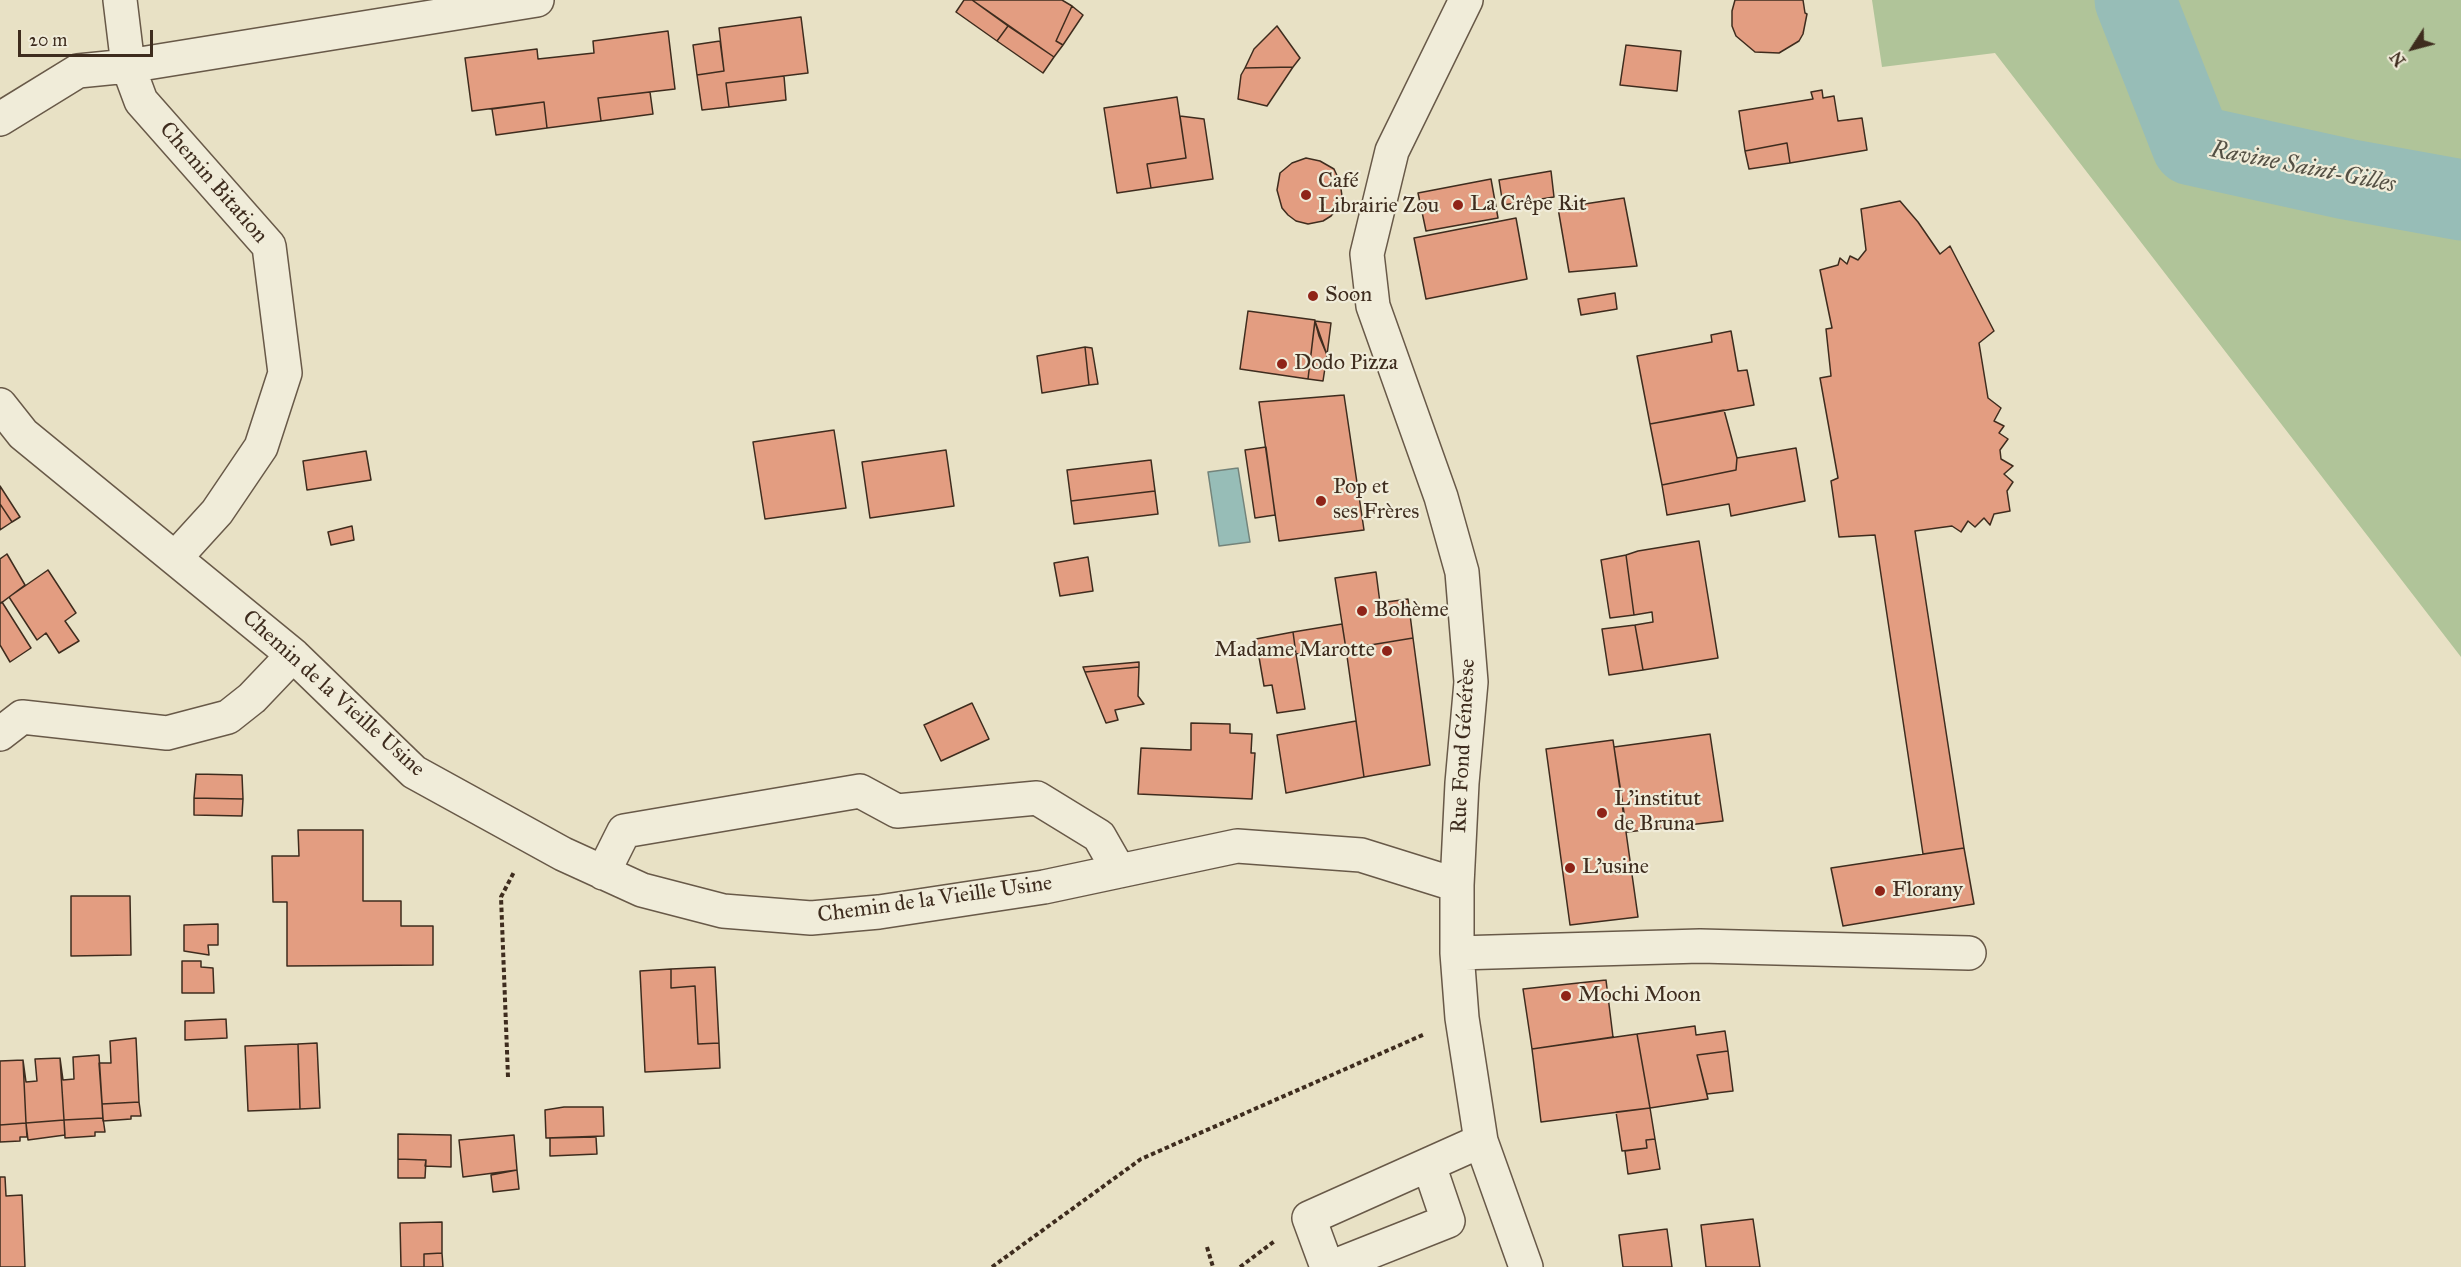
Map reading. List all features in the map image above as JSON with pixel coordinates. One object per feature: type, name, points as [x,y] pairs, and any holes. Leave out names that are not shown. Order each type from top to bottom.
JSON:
[{"type":"street","name":"Chemin Bitation","points":[[120,0],[128,66],[141,101],[269,246],[285,373],[261,447],[217,512],[176,557]]},
{"type":"street","points":[[0,119],[78,71],[128,66],[537,0]]},
{"type":"street","name":"Rue Fond Générèse","points":[[1466,0],[1392,152],[1367,254],[1373,306],[1441,497],[1462,572],[1471,682],[1462,783],[1457,885],[1457,953],[1462,1018],[1481,1141],[1526,1267]]},
{"type":"street","name":"Chemin de la Vieille Usine","points":[[0,405],[23,434],[293,655],[414,771],[563,854],[642,890],[723,911],[811,918],[879,912],[1044,887],[1237,846],[1361,855],[1457,885]]},
{"type":"street","points":[[0,734],[22,717],[167,733],[228,717],[252,698],[293,655]]},
{"type":"street","points":[[603,873],[624,831],[860,791],[897,811],[1037,798],[1099,836],[1119,871]]},
{"type":"street","points":[[1457,953],[1700,946],[1969,953]]},
{"type":"street","points":[[1327,1267],[1309,1218],[1481,1141]]},
{"type":"street","points":[[1332,1267],[1448,1221],[1429,1165]]},
{"type":"path","points":[[508,1077],[501,897],[518,864],[563,854]]},
{"type":"path","points":[[992,1267],[1141,1159],[1462,1018]]},
{"type":"path","points":[[1207,1247],[1213,1267]]},
{"type":"green space","points":[[1872,0],[2461,0],[2461,657],[1995,53],[1882,67]]},
{"type":"water","points":[[1238,468],[1250,542],[1219,546],[1208,472]]},
{"type":"building","points":[[964,0],[972,0],[1008,26],[997,41],[956,12]]},
{"type":"building","points":[[972,0],[1062,0],[1072,6],[1056,41],[1063,45],[1054,57]]},
{"type":"building","points":[[1735,0],[1803,0],[1807,14],[1803,34],[1799,41],[1779,53],[1755,52],[1736,36],[1732,26]]},
{"type":"building","points":[[1072,6],[1083,15],[1063,45],[1056,41]]},
{"type":"building","points":[[801,17],[808,73],[726,83],[729,107],[702,110],[697,75],[724,71],[719,28]]},
{"type":"building","points":[[1008,26],[1054,57],[1043,73],[997,41]]},
{"type":"building","points":[[1277,26],[1300,58],[1293,67],[1245,68],[1254,49]]},
{"type":"building","points":[[668,31],[675,89],[598,98],[601,121],[547,128],[544,102],[472,111],[465,58],[537,49],[538,59],[594,53],[593,41]]},
{"type":"building","points":[[720,41],[724,71],[697,75],[693,45]]},
{"type":"building","points":[[1626,45],[1681,51],[1677,91],[1620,85]]},
{"type":"building","points":[[1293,67],[1267,106],[1238,99],[1241,75],[1245,68]]},
{"type":"building","points":[[784,76],[786,100],[729,107],[726,83]]},
{"type":"building","points":[[1822,90],[1823,98],[1834,96],[1838,121],[1862,118],[1867,150],[1790,163],[1787,143],[1745,151],[1739,111],[1813,99],[1811,92]]},
{"type":"building","points":[[650,92],[653,114],[601,121],[598,98]]},
{"type":"building","points":[[1177,97],[1186,158],[1147,164],[1151,188],[1117,193],[1104,108]]},
{"type":"building","points":[[544,102],[547,128],[496,135],[492,109]]},
{"type":"building","points":[[1180,116],[1204,119],[1213,179],[1151,188],[1147,164],[1186,158]]},
{"type":"building","points":[[1787,143],[1790,163],[1749,169],[1745,151]]},
{"type":"building","points":[[1306,158],[1320,161],[1334,169],[1340,182],[1342,196],[1331,216],[1323,221],[1308,224],[1296,221],[1288,215],[1282,208],[1277,190],[1280,173],[1292,163]]},
{"type":"building","points":[[1551,171],[1554,197],[1503,205],[1499,180]]},
{"type":"building","name":"La Crêpe Rit","points":[[1491,179],[1498,218],[1426,231],[1418,193]]},
{"type":"building","points":[[1624,198],[1637,266],[1569,272],[1558,208]]},
{"type":"building","points":[[1900,201],[1940,254],[1950,246],[1994,331],[1979,343],[1988,398],[2001,408],[1994,421],[2004,426],[1999,433],[2008,439],[2000,450],[2001,459],[2013,466],[2004,474],[2013,482],[2007,491],[2010,511],[1994,514],[1990,525],[1984,518],[1975,527],[1968,521],[1961,532],[1952,526],[1915,531],[1964,848],[1923,854],[1875,535],[1839,537],[1831,481],[1838,478],[1820,378],[1831,376],[1826,329],[1832,328],[1820,270],[1838,265],[1840,258],[1847,264],[1850,256],[1858,260],[1866,250],[1861,209]]},
{"type":"building","points":[[1516,218],[1527,279],[1426,299],[1414,238]]},
{"type":"building","points":[[1615,293],[1617,309],[1581,315],[1578,299]]},
{"type":"building","points":[[1248,311],[1315,320],[1308,379],[1240,369]]},
{"type":"building","points":[[1315,321],[1331,323],[1327,355],[1319,336]]},
{"type":"building","points":[[1315,321],[1327,355],[1323,381],[1308,379]]},
{"type":"building","points":[[1731,331],[1738,371],[1747,370],[1754,405],[1650,424],[1637,356],[1712,342],[1711,335]]},
{"type":"building","points":[[1085,347],[1089,385],[1042,393],[1037,356]]},
{"type":"building","points":[[1085,347],[1092,348],[1098,384],[1089,385]]},
{"type":"building","points":[[1344,395],[1364,530],[1279,541],[1259,402]]},
{"type":"building","points":[[1724,410],[1737,458],[1736,470],[1662,485],[1650,424]]},
{"type":"building","points":[[834,430],[846,508],[765,519],[753,442]]},
{"type":"building","points":[[1266,447],[1275,515],[1255,518],[1245,450]]},
{"type":"building","points":[[1796,448],[1805,501],[1731,516],[1729,504],[1667,515],[1662,485],[1736,470],[1737,458]]},
{"type":"building","points":[[946,450],[954,506],[870,518],[862,462]]},
{"type":"building","points":[[366,451],[371,480],[307,490],[303,461]]},
{"type":"building","points":[[1151,460],[1155,491],[1071,501],[1067,470]]},
{"type":"building","points":[[0,486],[20,517],[12,522],[0,504]]},
{"type":"building","points":[[1155,491],[1158,514],[1074,524],[1071,501]]},
{"type":"building","points":[[0,504],[12,522],[0,530]]},
{"type":"building","points":[[352,526],[354,540],[331,545],[328,532]]},
{"type":"building","points":[[1699,541],[1718,658],[1643,670],[1635,625],[1653,622],[1652,612],[1634,615],[1626,555]]},
{"type":"building","points":[[7,554],[25,585],[0,604],[0,559]]},
{"type":"building","points":[[1626,555],[1634,615],[1610,618],[1601,560]]},
{"type":"building","points":[[1088,557],[1093,591],[1060,596],[1054,563]]},
{"type":"building","points":[[48,570],[76,613],[65,621],[79,641],[59,653],[46,633],[37,640],[9,597]]},
{"type":"building","points":[[1376,572],[1380,603],[1408,599],[1413,638],[1346,649],[1335,578]]},
{"type":"building","points":[[2,602],[31,648],[10,662],[0,645],[0,604]]},
{"type":"building","points":[[1342,624],[1346,649],[1296,654],[1293,632]]},
{"type":"building","points":[[1635,625],[1643,670],[1609,675],[1602,629]]},
{"type":"building","points":[[1293,632],[1296,654],[1259,657],[1256,639]]},
{"type":"building","points":[[1413,638],[1430,765],[1364,777],[1346,649]]},
{"type":"building","points":[[1296,654],[1305,709],[1277,713],[1272,685],[1264,686],[1259,657]]},
{"type":"building","points":[[1139,662],[1139,667],[1085,672],[1083,667]]},
{"type":"building","points":[[1139,667],[1138,696],[1144,704],[1115,710],[1118,720],[1106,723],[1085,672]]},
{"type":"building","points":[[972,703],[989,739],[941,761],[924,725]]},
{"type":"building","points":[[1356,721],[1364,777],[1286,793],[1277,735]]},
{"type":"building","points":[[1191,723],[1230,724],[1230,733],[1252,734],[1251,753],[1255,753],[1252,799],[1138,794],[1141,748],[1191,750]]},
{"type":"building","points":[[1710,734],[1723,821],[1627,832],[1614,747]]},
{"type":"building","points":[[1613,740],[1638,917],[1570,925],[1546,749]]},
{"type":"building","points":[[196,774],[242,775],[243,799],[194,798]]},
{"type":"building","points":[[194,798],[243,799],[242,816],[194,815]]},
{"type":"building","points":[[298,830],[363,830],[363,901],[401,901],[401,926],[433,926],[433,965],[287,966],[287,902],[273,902],[272,856],[299,856]]},
{"type":"building","points":[[1964,848],[1974,904],[1843,926],[1831,868]]},
{"type":"building","points":[[71,896],[130,896],[131,955],[71,956]]},
{"type":"building","points":[[218,924],[218,945],[208,945],[209,955],[184,951],[184,925]]},
{"type":"building","points":[[182,961],[201,961],[201,967],[213,968],[214,993],[182,993]]},
{"type":"building","points":[[715,967],[719,1043],[698,1044],[695,986],[671,988],[671,969]]},
{"type":"building","points":[[671,969],[671,988],[695,986],[698,1044],[719,1043],[720,1068],[645,1072],[640,971]]},
{"type":"building","points":[[1606,980],[1613,1037],[1532,1049],[1523,989]]},
{"type":"building","points":[[226,1019],[227,1038],[185,1040],[185,1021]]},
{"type":"building","points":[[1695,1026],[1696,1035],[1725,1031],[1728,1051],[1697,1055],[1708,1099],[1650,1108],[1637,1034]]},
{"type":"building","points":[[1637,1034],[1650,1108],[1541,1122],[1532,1049]]},
{"type":"building","points":[[136,1038],[139,1102],[102,1104],[99,1063],[111,1063],[110,1041]]},
{"type":"building","points":[[317,1043],[320,1108],[300,1109],[298,1044]]},
{"type":"building","points":[[298,1044],[300,1109],[248,1111],[245,1046]]},
{"type":"building","points":[[1728,1051],[1733,1091],[1707,1094],[1697,1055]]},
{"type":"building","points":[[99,1055],[103,1118],[64,1120],[60,1058],[63,1080],[74,1079],[73,1057]]},
{"type":"building","points":[[60,1058],[64,1120],[26,1123],[23,1060],[26,1082],[37,1081],[35,1059]]},
{"type":"building","points":[[23,1060],[26,1123],[0,1125],[0,1061]]},
{"type":"building","points":[[139,1102],[141,1116],[103,1121],[102,1104]]},
{"type":"building","points":[[564,1107],[603,1107],[604,1136],[546,1138],[545,1110]]},
{"type":"building","points":[[1650,1108],[1655,1139],[1646,1140],[1647,1148],[1622,1151],[1616,1112]]},
{"type":"building","points":[[103,1118],[105,1132],[95,1132],[95,1136],[65,1138],[64,1120]]},
{"type":"building","points":[[64,1120],[65,1135],[28,1140],[26,1123]]},
{"type":"building","points":[[26,1123],[27,1137],[20,1137],[20,1141],[0,1142],[0,1125]]},
{"type":"building","points":[[398,1134],[451,1135],[451,1167],[425,1166],[426,1160],[398,1159]]},
{"type":"building","points":[[514,1135],[517,1170],[463,1177],[459,1140]]},
{"type":"building","points":[[596,1137],[597,1154],[550,1156],[550,1138]]},
{"type":"building","points":[[1655,1139],[1660,1169],[1628,1174],[1625,1151],[1647,1148],[1646,1140]]},
{"type":"building","points":[[398,1159],[426,1160],[425,1178],[398,1178]]},
{"type":"building","points":[[517,1170],[519,1189],[493,1192],[491,1175]]},
{"type":"building","points":[[0,1177],[5,1177],[6,1196],[22,1195],[25,1267],[0,1267]]},
{"type":"building","points":[[1753,1219],[1760,1267],[1706,1267],[1701,1225]]},
{"type":"building","points":[[442,1222],[442,1253],[424,1254],[424,1267],[401,1267],[400,1223]]},
{"type":"building","points":[[1667,1229],[1672,1267],[1623,1267],[1619,1235]]},
{"type":"building","points":[[442,1253],[443,1267],[424,1267],[424,1254]]},
{"type":"waterway","name":"Ravine Saint-Gilles","points":[[2135,0],[2192,145],[2346,179],[2461,200]]},
{"type":"place","name":"Café Librairie Zou","points":[[1306,195]]},
{"type":"place","name":"La Crêpe Rit","points":[[1458,205]]},
{"type":"place","name":"Soon","points":[[1313,296]]},
{"type":"place","name":"Dodo Pizza","points":[[1282,364]]},
{"type":"place","name":"Pop et ses Frères","points":[[1321,501]]},
{"type":"place","name":"Bohème","points":[[1362,611]]},
{"type":"place","name":"Madame Marotte","points":[[1387,651]]},
{"type":"place","name":"L'institut de Bruna","points":[[1602,813]]},
{"type":"place","name":"L’usine","points":[[1570,868]]},
{"type":"place","name":"Florany","points":[[1880,891]]},
{"type":"place","name":"Mochi Moon","points":[[1566,996]]}]
